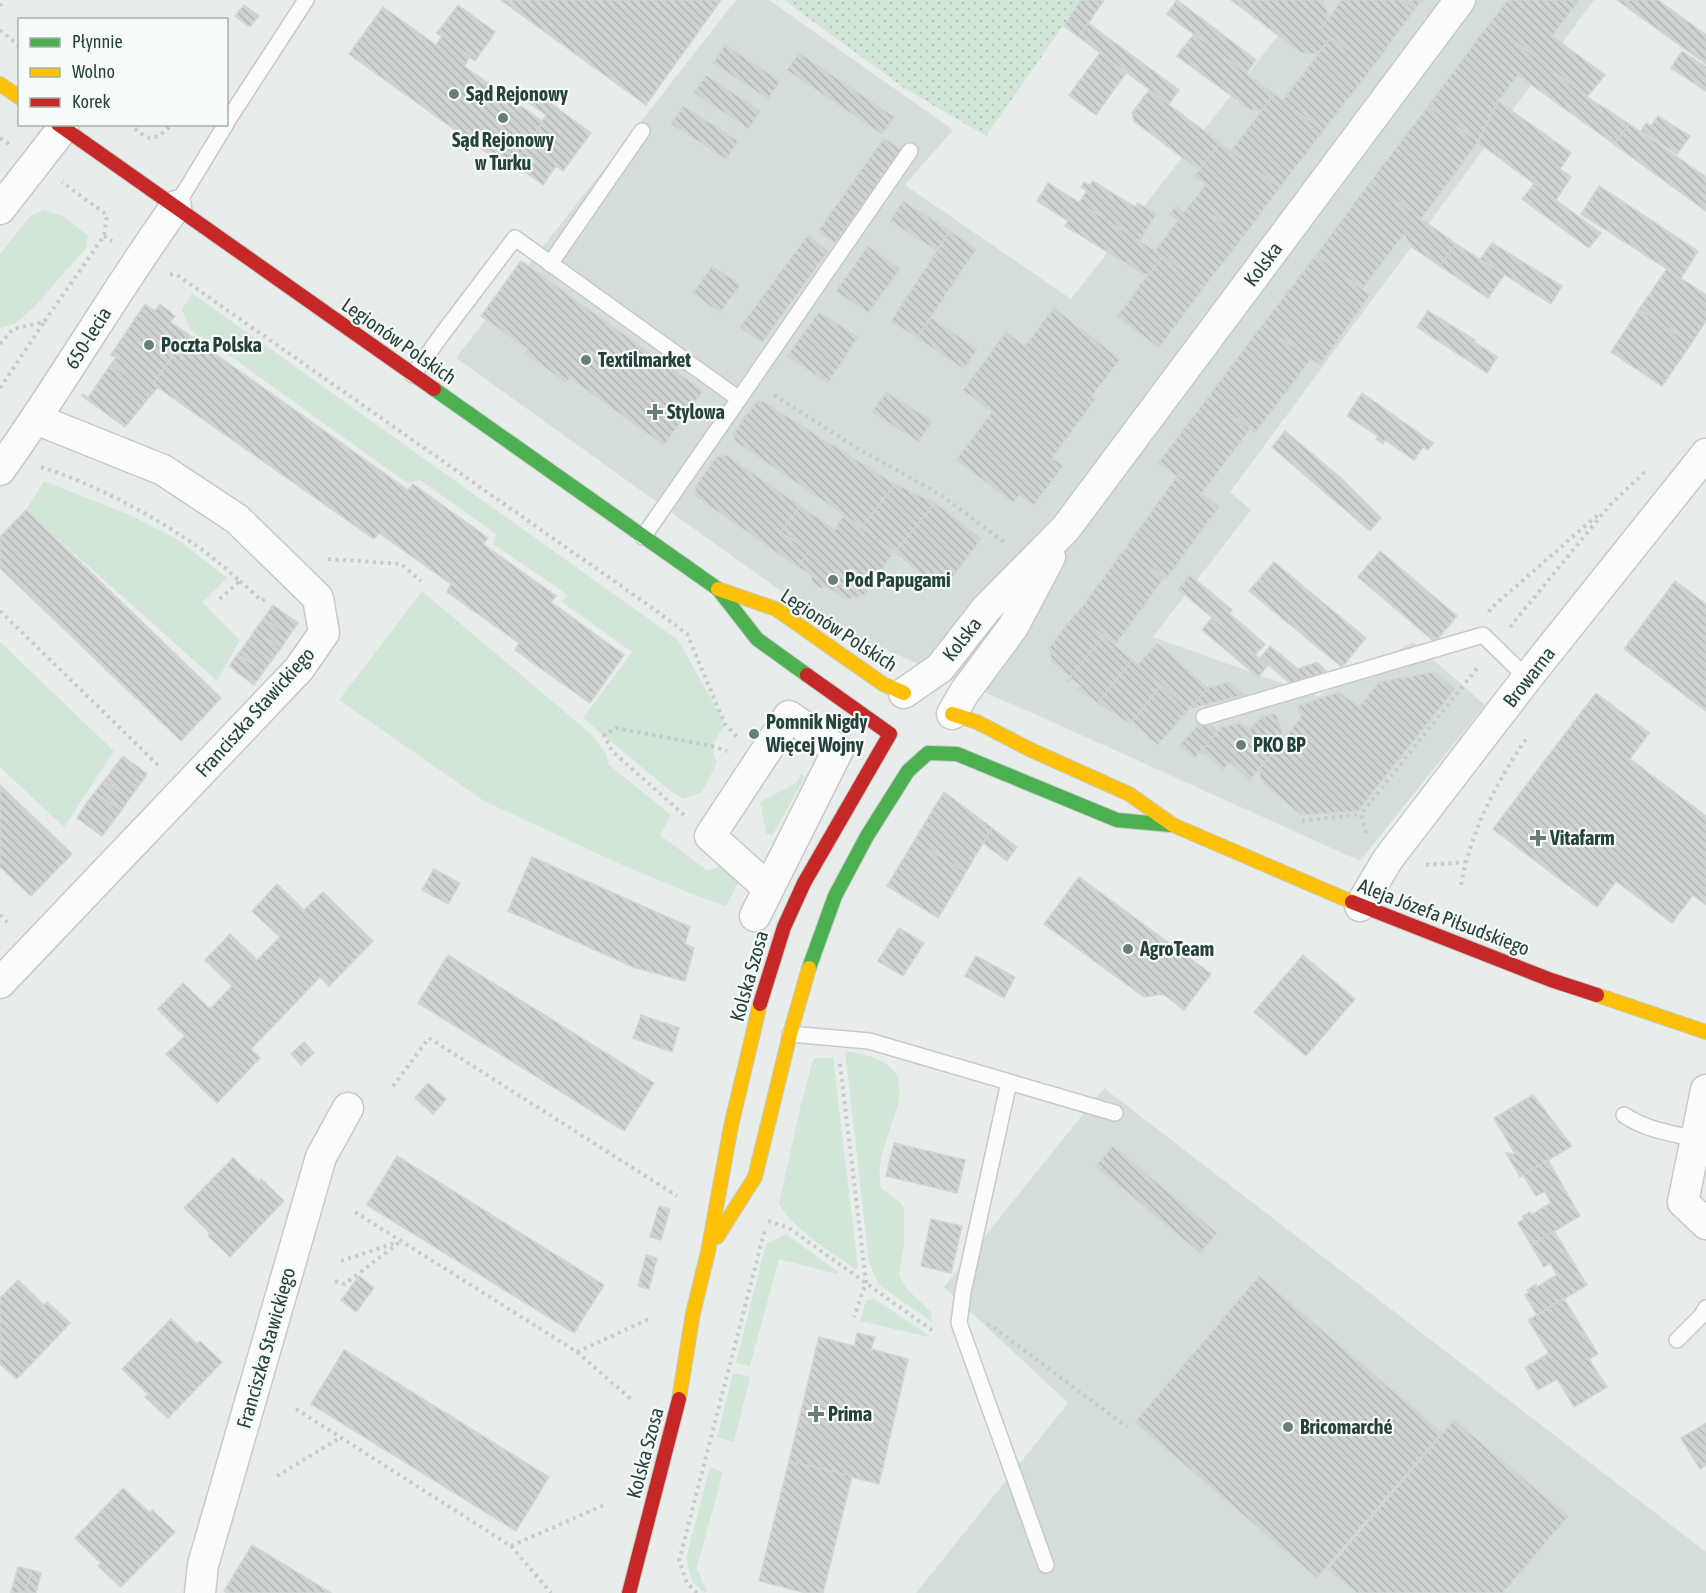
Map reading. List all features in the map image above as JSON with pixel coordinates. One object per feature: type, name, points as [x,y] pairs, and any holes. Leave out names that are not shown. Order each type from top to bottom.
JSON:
[{"type":"street","name":"Kolska","points":[[904,702],[940,668],[986,609],[1066,528],[1460,0]]},
{"type":"street","points":[[0,84],[18,97]]},
{"type":"street","points":[[0,209],[61,126]]},
{"type":"street","name":"Legionów Polskich","points":[[61,126],[718,589],[776,609],[883,684],[904,702]]},
{"type":"street","name":"650-lecia","points":[[0,470],[36,419],[137,260],[176,206]]},
{"type":"street","name":"Franciszka Stawickiego","points":[[0,983],[299,669],[324,633],[318,598],[237,519],[163,470],[36,419]]},
{"type":"street","name":"Browarna","points":[[1360,906],[1388,859],[1527,678],[1706,454]]},
{"type":"street","name":"Kolska","points":[[950,720],[964,693],[1013,627],[1066,528]]},
{"type":"street","name":"Legionów Polskich","points":[[718,589],[757,639],[890,734],[906,750]]},
{"type":"street","points":[[890,734],[904,702]]},
{"type":"street","points":[[755,916],[838,750],[789,716],[710,836],[768,888]]},
{"type":"street","name":"Kolska Szosa","points":[[708,1252],[755,1177],[790,1034],[816,946],[835,896],[867,836],[908,771],[936,749],[950,720]]},
{"type":"street","name":"Aleja Józefa Piłsudskiego","points":[[950,720],[977,722],[1029,749],[1129,794],[1173,825],[1360,906],[1551,980],[1706,1032]]},
{"type":"street","name":"Kolska Szosa","points":[[629,1593],[681,1391],[693,1313],[708,1252],[736,1102],[756,1021],[784,927],[804,883],[890,734]]},
{"type":"street","name":"Aleja Józefa Piłsudskiego","points":[[906,750],[957,754],[1118,820],[1173,825]]},
{"type":"street","points":[[1706,1090],[1683,1202],[1706,1224]]},
{"type":"street","name":"Franciszka Stawickiego","points":[[200,1593],[203,1565],[321,1157],[348,1108]]},
{"type":"lane","points":[[228,121],[306,0]]},
{"type":"lane","points":[[176,206],[225,126]]},
{"type":"lane","points":[[550,264],[642,131]]},
{"type":"lane","points":[[644,537],[910,151]]},
{"type":"lane","points":[[413,375],[515,238],[740,399]]},
{"type":"lane","points":[[1204,717],[1483,635],[1527,678]]},
{"type":"lane","points":[[790,1034],[869,1041],[1115,1113]]},
{"type":"lane","points":[[1009,1082],[963,1292],[959,1323],[1046,1565]]},
{"type":"lane","points":[[1624,1114],[1648,1127],[1696,1139]]},
{"type":"lane","points":[[1677,1340],[1706,1308]]},
{"type":"path","points":[[0,6],[4,0]]},
{"type":"path","points":[[0,30],[18,45]]},
{"type":"path","points":[[131,126],[146,138],[159,137],[169,127]]},
{"type":"path","points":[[0,388],[104,236],[107,215],[57,179]]},
{"type":"path","points":[[104,236],[155,270],[177,275],[687,634],[725,723],[758,763]]},
{"type":"path","points":[[0,344],[14,329],[44,322]]},
{"type":"path","points":[[752,381],[857,448],[941,495],[1006,544]]},
{"type":"path","points":[[37,466],[58,473],[134,508],[201,549],[240,581],[216,602]]},
{"type":"path","points":[[1483,635],[1490,609],[1610,505]]},
{"type":"path","points":[[321,554],[325,559],[401,564],[421,581]]},
{"type":"path","points":[[0,611],[168,775]]},
{"type":"path","points":[[1302,821],[1360,814],[1480,664]]},
{"type":"path","points":[[710,836],[612,751],[604,735],[616,728],[712,746],[758,763]]},
{"type":"path","points":[[1360,814],[1369,841]]},
{"type":"path","points":[[1420,866],[1465,862],[1461,885]]},
{"type":"path","points":[[393,1086],[429,1038],[676,1196]]},
{"type":"path","points":[[839,1039],[866,1282],[854,1317]]},
{"type":"path","points":[[355,1212],[577,1352],[633,1401]]},
{"type":"path","points":[[697,1593],[687,1583],[679,1561],[767,1220]]},
{"type":"path","points":[[340,1261],[402,1241]]},
{"type":"path","points":[[335,1281],[345,1284],[402,1241]]},
{"type":"path","points":[[577,1352],[649,1319]]},
{"type":"path","points":[[296,1410],[511,1546],[551,1593]]},
{"type":"path","points":[[277,1476],[341,1437]]},
{"type":"path","points":[[511,1546],[604,1505]]},
{"type":"shaded area","points":[[736,0],[769,0],[953,130],[905,185],[1071,299],[1306,0],[1594,0],[1230,492],[1251,510],[1153,637],[1318,696],[1413,642],[1485,705],[1360,861],[1037,715],[830,626],[456,358]]},
{"type":"shaded area","points":[[1104,1088],[1706,1552],[1706,1593],[916,1593],[1068,1403],[944,1287]]},
{"type":"green space","points":[[784,0],[1081,0],[986,136],[904,88]]},
{"type":"green space","points":[[44,210],[65,217],[88,236],[86,248],[35,306],[15,324],[0,328],[0,254],[31,215]]},
{"type":"green space","points":[[192,293],[678,640],[725,724],[712,746],[717,763],[702,792],[684,799],[670,791],[583,718],[632,652],[562,602],[568,595],[493,544],[496,534],[420,480],[407,483],[223,351],[227,344],[202,338],[194,333],[182,310]]},
{"type":"green space","points":[[44,481],[132,516],[177,539],[227,578],[202,602],[240,640],[217,681],[26,510]]},
{"type":"green space","points":[[422,591],[591,734],[606,754],[608,764],[671,815],[660,835],[708,871],[732,861],[743,874],[726,906],[620,864],[484,801],[339,700]]},
{"type":"green space","points":[[0,642],[114,751],[64,827],[0,767]]},
{"type":"green space","points":[[801,774],[805,777],[772,836],[766,833],[760,802],[796,783]]},
{"type":"green space","points":[[845,1051],[876,1059],[894,1071],[900,1086],[898,1104],[880,1166],[881,1188],[900,1202],[904,1208],[904,1247],[899,1275],[907,1289],[931,1312],[932,1322],[879,1285],[869,1262]]},
{"type":"green space","points":[[815,1058],[833,1058],[858,1267],[856,1270],[804,1232],[779,1204],[800,1108]]},
{"type":"green space","points":[[786,1234],[838,1272],[837,1274],[779,1259],[750,1366],[736,1363],[766,1244]]},
{"type":"green space","points":[[874,1299],[930,1336],[860,1321],[866,1301]]},
{"type":"green space","points":[[733,1373],[750,1377],[734,1442],[717,1437]]},
{"type":"green space","points":[[710,1467],[723,1472],[696,1571],[700,1573],[701,1581],[707,1590],[704,1593],[692,1581],[686,1558]]},
{"type":"building","points":[[501,0],[721,0],[646,105]]},
{"type":"building","points":[[1081,0],[1104,0],[1079,37],[1064,26]]},
{"type":"building","points":[[1177,0],[1256,60],[1246,74],[1167,14]]},
{"type":"building","points":[[1231,0],[1323,0],[1329,18],[1320,30],[1331,37],[1317,54],[1302,53]]},
{"type":"building","points":[[1342,0],[1403,0],[1415,9],[1372,68],[1320,30]]},
{"type":"building","points":[[1403,0],[1423,0],[1415,9]]},
{"type":"building","points":[[1508,0],[1579,0],[1552,36],[1605,75],[1587,97],[1490,22]]},
{"type":"building","points":[[1617,0],[1658,0],[1706,35],[1706,64]]},
{"type":"building","points":[[244,5],[259,16],[250,27],[235,16]]},
{"type":"building","points":[[458,5],[495,32],[475,61],[437,33]]},
{"type":"building","name":"Sąd Rejonowy","points":[[383,7],[436,45],[442,36],[470,56],[464,66],[543,122],[510,169],[349,54]]},
{"type":"building","points":[[1490,22],[1587,97],[1629,124],[1614,144],[1518,75],[1498,101],[1478,142],[1428,106]]},
{"type":"building","points":[[1088,23],[1179,90],[1169,104],[1079,37]]},
{"type":"building","points":[[1194,34],[1274,94],[1262,110],[1251,110],[1177,56]]},
{"type":"building","points":[[1331,37],[1372,68],[1323,131],[1282,101]]},
{"type":"building","points":[[725,45],[780,81],[768,99],[713,63]]},
{"type":"building","points":[[1682,51],[1706,67],[1706,91],[1671,68]]},
{"type":"building","points":[[799,53],[894,117],[882,134],[787,70]]},
{"type":"building","points":[[1100,53],[1126,73],[1096,115],[1069,95]]},
{"type":"building","points":[[706,75],[760,111],[749,129],[694,93]]},
{"type":"building","points":[[1149,90],[1220,143],[1199,170],[1134,121],[1132,113]]},
{"type":"building","points":[[534,91],[591,133],[563,171],[556,166],[543,185],[514,164],[546,115],[526,101]]},
{"type":"building","points":[[1274,94],[1323,131],[1280,188],[1231,151]]},
{"type":"building","points":[[1498,101],[1571,153],[1560,169],[1571,177],[1556,200],[1478,142]]},
{"type":"building","points":[[683,106],[738,141],[726,159],[671,124]]},
{"type":"building","points":[[1428,106],[1478,142],[1421,219],[1370,182]]},
{"type":"building","points":[[1658,116],[1690,136],[1677,154],[1641,131],[1646,123],[1651,126]]},
{"type":"building","points":[[1629,124],[1706,177],[1706,211],[1614,144]]},
{"type":"building","points":[[884,138],[901,150],[835,243],[818,231]]},
{"type":"building","points":[[1220,143],[1280,188],[1243,237],[1193,201],[1206,184],[1194,176]]},
{"type":"building","points":[[1093,181],[1135,207],[1138,203],[1156,214],[1140,241],[1079,203],[1087,191],[1081,187],[1084,182],[1090,185]]},
{"type":"building","points":[[1370,182],[1456,244],[1440,266],[1412,247],[1404,234],[1362,289],[1316,255]]},
{"type":"building","points":[[1048,183],[1163,256],[1149,275],[1065,226],[1068,221],[1037,201]]},
{"type":"building","points":[[1534,184],[1601,233],[1589,248],[1522,199]]},
{"type":"building","points":[[1599,186],[1698,251],[1681,278],[1581,214]]},
{"type":"building","points":[[903,201],[950,231],[937,251],[890,221]]},
{"type":"building","points":[[1193,201],[1243,237],[1204,287],[1155,251],[1178,220],[1169,214],[1176,206],[1184,212]]},
{"type":"building","points":[[950,231],[976,249],[917,338],[891,321]]},
{"type":"building","points":[[808,235],[828,251],[762,343],[740,327]]},
{"type":"building","points":[[1492,243],[1562,286],[1551,304],[1480,259]]},
{"type":"building","points":[[1456,244],[1504,275],[1488,298],[1440,266]]},
{"type":"building","points":[[868,246],[900,269],[868,313],[836,291]]},
{"type":"building","points":[[1316,255],[1370,295],[1320,365],[1262,325]]},
{"type":"building","points":[[1163,256],[1204,287],[1159,348],[1117,316]]},
{"type":"building","points":[[521,261],[703,391],[664,445],[570,378],[566,383],[525,353],[528,349],[481,316]]},
{"type":"building","points":[[712,266],[740,285],[720,313],[693,293]]},
{"type":"building","points":[[1667,269],[1706,295],[1706,321],[1691,344],[1639,309]]},
{"type":"building","name":"Poczta Polska","points":[[145,304],[155,311],[160,304],[175,316],[170,322],[188,334],[153,384],[158,387],[151,395],[111,364],[116,358],[111,355]]},
{"type":"building","points":[[1054,308],[1120,359],[1091,397],[1095,400],[1052,458],[1063,466],[1034,505],[1019,495],[1013,502],[956,460],[992,412],[963,390],[1006,332],[1025,346]]},
{"type":"building","points":[[1639,309],[1691,344],[1662,386],[1611,352]]},
{"type":"building","points":[[1428,311],[1475,340],[1474,342],[1497,357],[1487,373],[1417,327]]},
{"type":"building","points":[[819,312],[858,337],[828,383],[787,356]]},
{"type":"building","points":[[931,318],[977,349],[964,369],[917,338]]},
{"type":"building","points":[[1262,325],[1311,359],[1255,433],[1208,397]]},
{"type":"building","points":[[188,334],[207,348],[210,342],[218,347],[214,353],[408,490],[413,484],[488,538],[483,544],[556,596],[551,602],[624,655],[590,703],[515,650],[519,643],[447,592],[451,584],[379,533],[374,539],[153,384]]},
{"type":"building","points":[[111,364],[151,395],[125,427],[82,396],[83,394],[88,398]]},
{"type":"building","points":[[886,392],[932,421],[919,442],[872,412]]},
{"type":"building","points":[[1362,393],[1433,443],[1428,450],[1423,447],[1414,460],[1385,440],[1383,444],[1376,439],[1378,436],[1347,416]]},
{"type":"building","points":[[1208,397],[1250,429],[1202,493],[1158,463]]},
{"type":"building","points":[[762,401],[895,484],[862,527],[735,441],[733,434],[755,403]]},
{"type":"building","points":[[1285,431],[1341,478],[1381,518],[1370,531],[1272,447]]},
{"type":"building","points":[[726,455],[800,506],[781,532],[809,551],[798,567],[697,497],[695,487],[716,457]]},
{"type":"building","points":[[1178,475],[1219,507],[1166,579],[1125,548]]},
{"type":"building","points":[[895,484],[935,503],[895,552],[862,527]]},
{"type":"building","points":[[935,503],[981,539],[942,591],[895,552]]},
{"type":"building","points":[[800,506],[835,530],[844,515],[894,552],[864,595],[847,600],[827,587],[820,588],[812,582],[811,575],[798,567],[809,551],[781,532]]},
{"type":"building","points":[[26,510],[221,698],[181,741],[0,568],[0,537]]},
{"type":"building","points":[[1125,548],[1164,578],[1115,645],[1076,615]]},
{"type":"building","points":[[1380,551],[1457,616],[1435,642],[1358,577]]},
{"type":"building","points":[[1274,562],[1366,638],[1342,667],[1249,591]]},
{"type":"building","points":[[1190,575],[1232,610],[1229,613],[1265,644],[1256,654],[1178,589]]},
{"type":"building","points":[[1675,581],[1706,604],[1706,711],[1624,649]]},
{"type":"building","points":[[273,605],[298,623],[289,636],[264,618]]},
{"type":"building","points":[[1075,614],[1104,636],[1071,677],[1052,662],[1049,648]]},
{"type":"building","points":[[264,618],[289,636],[281,648],[255,630]]},
{"type":"building","points":[[1212,618],[1268,665],[1258,677],[1202,630]]},
{"type":"building","points":[[255,630],[281,648],[272,660],[247,642]]},
{"type":"building","points":[[1104,636],[1132,660],[1098,703],[1078,689],[1081,686],[1071,679],[1067,681]]},
{"type":"building","points":[[247,642],[272,660],[263,672],[238,654]]},
{"type":"building","points":[[1157,643],[1208,688],[1189,709],[1138,665]]},
{"type":"building","points":[[1270,646],[1298,669],[1317,662],[1327,672],[1290,683],[1260,658]]},
{"type":"building","points":[[238,654],[263,672],[254,685],[229,666]]},
{"type":"building","points":[[1132,660],[1161,685],[1130,724],[1098,703]]},
{"type":"building","points":[[1434,672],[1455,689],[1358,811],[1301,815],[1261,781],[1259,769],[1301,718],[1298,706],[1339,692],[1359,707],[1379,682]]},
{"type":"building","points":[[1228,682],[1244,695],[1189,709],[1208,688]]},
{"type":"building","points":[[1161,685],[1189,709],[1158,745],[1132,722]]},
{"type":"building","points":[[1596,693],[1649,733],[1630,759],[1706,816],[1706,905],[1693,895],[1672,923],[1616,881],[1597,907],[1493,829]]},
{"type":"building","points":[[1276,713],[1284,739],[1249,781],[1229,762],[1222,771],[1222,768],[1202,752],[1199,753],[1221,727],[1241,723],[1250,729],[1262,717]]},
{"type":"building","points":[[1208,723],[1218,731],[1195,758],[1180,745],[1198,725]]},
{"type":"building","points":[[123,756],[147,774],[138,787],[113,769]]},
{"type":"building","points":[[113,769],[138,787],[129,799],[104,781]]},
{"type":"building","points":[[104,781],[129,799],[121,811],[95,792]]},
{"type":"building","points":[[0,785],[72,854],[31,896],[0,867]]},
{"type":"building","points":[[95,792],[121,811],[112,823],[86,804]]},
{"type":"building","points":[[944,792],[992,828],[966,872],[914,841]]},
{"type":"building","points":[[86,804],[112,823],[102,836],[77,818]]},
{"type":"building","points":[[992,828],[1017,847],[1007,861],[983,843]]},
{"type":"building","points":[[914,841],[966,872],[938,918],[887,886]]},
{"type":"building","points":[[532,857],[690,927],[685,944],[694,948],[685,981],[633,967],[508,911]]},
{"type":"building","points":[[434,869],[460,883],[448,904],[422,890]]},
{"type":"building","name":"AgroTeam","points":[[1079,877],[1211,974],[1184,1010],[1163,994],[1144,997],[1044,924]]},
{"type":"building","points":[[277,884],[304,910],[323,892],[373,941],[329,986],[320,977],[251,1049],[260,1058],[217,1103],[166,1054],[185,1036],[158,1009],[183,983],[210,1009],[232,986],[205,960],[230,934],[257,960],[280,937],[252,911]]},
{"type":"building","points":[[899,928],[924,943],[903,976],[878,961]]},
{"type":"building","points":[[448,955],[654,1083],[624,1131],[418,1003]]},
{"type":"building","points":[[1303,955],[1355,999],[1306,1056],[1254,1012]]},
{"type":"building","points":[[976,956],[1015,977],[1004,998],[965,976]]},
{"type":"building","points":[[641,1015],[679,1028],[672,1052],[633,1038]]},
{"type":"building","points":[[304,1042],[314,1053],[301,1065],[291,1054]]},
{"type":"building","points":[[428,1083],[446,1099],[433,1114],[415,1098]]},
{"type":"building","points":[[1533,1095],[1572,1146],[1520,1177],[1506,1153],[1515,1154],[1494,1118]]},
{"type":"building","points":[[894,1143],[965,1160],[957,1193],[886,1176]]},
{"type":"building","points":[[1113,1146],[1217,1233],[1200,1253],[1096,1166]]},
{"type":"building","points":[[397,1156],[604,1285],[574,1333],[367,1205]]},
{"type":"building","points":[[233,1158],[259,1182],[261,1179],[284,1201],[230,1257],[208,1236],[210,1233],[184,1208]]},
{"type":"building","points":[[1548,1160],[1580,1216],[1531,1245],[1518,1223],[1524,1219],[1522,1216],[1530,1212],[1531,1215],[1551,1203],[1545,1191],[1536,1196],[1523,1175]]},
{"type":"building","points":[[659,1206],[670,1209],[661,1240],[650,1237]]},
{"type":"building","points":[[931,1219],[962,1226],[951,1273],[921,1266]]},
{"type":"building","points":[[1554,1231],[1587,1285],[1537,1315],[1525,1295],[1528,1293],[1527,1290],[1557,1275],[1550,1263],[1544,1267],[1531,1245]]},
{"type":"building","points":[[646,1255],[657,1258],[649,1289],[638,1286]]},
{"type":"building","points":[[359,1276],[374,1288],[356,1312],[341,1300]]},
{"type":"building","name":"Bricomarché","points":[[1259,1276],[1442,1433],[1317,1578],[1135,1422]]},
{"type":"building","points":[[18,1280],[44,1305],[47,1302],[70,1323],[17,1379],[0,1364],[0,1298]]},
{"type":"building","points":[[1564,1299],[1598,1354],[1589,1359],[1607,1387],[1574,1407],[1557,1379],[1538,1390],[1525,1368],[1549,1353],[1528,1320]]},
{"type":"building","points":[[171,1319],[197,1344],[200,1341],[222,1362],[168,1418],[145,1397],[148,1394],[122,1369]]},
{"type":"building","points":[[857,1333],[875,1337],[871,1349],[908,1359],[879,1484],[789,1461],[819,1337],[854,1346]]},
{"type":"building","points":[[344,1350],[549,1477],[516,1531],[311,1404]]},
{"type":"building","points":[[1454,1420],[1568,1516],[1503,1593],[1357,1593],[1328,1569]]},
{"type":"building","points":[[1706,1423],[1706,1465],[1700,1469],[1681,1438]]},
{"type":"building","points":[[789,1461],[852,1476],[823,1593],[806,1593],[759,1581]]},
{"type":"building","points":[[123,1488],[150,1513],[152,1510],[175,1532],[121,1587],[98,1566],[101,1563],[75,1538]]},
{"type":"building","points":[[252,1545],[331,1593],[227,1593],[224,1591]]},
{"type":"building","points":[[18,1567],[32,1570],[25,1593],[11,1593]]},
{"type":"building","points":[[32,1570],[41,1573],[36,1593],[25,1593]]},
{"type":"traffic: fast","points":[[434,389],[718,589],[757,639],[807,675]]},
{"type":"traffic: fast","points":[[809,968],[835,896],[867,836],[908,771],[928,753],[957,754],[1117,820],[1171,825]]},
{"type":"traffic: slow","points":[[0,84],[18,97]]},
{"type":"traffic: slow","points":[[718,589],[776,609],[883,684],[904,693]]},
{"type":"traffic: slow","points":[[952,714],[977,722],[1029,749],[1129,794],[1173,825],[1352,902]]},
{"type":"traffic: slow","points":[[717,1237],[755,1177],[790,1034],[809,968]]},
{"type":"traffic: slow","points":[[1597,995],[1706,1032]]},
{"type":"traffic: slow","points":[[679,1399],[693,1313],[708,1252],[731,1126],[760,1004]]},
{"type":"traffic: jam","points":[[61,126],[434,389]]},
{"type":"traffic: jam","points":[[760,1004],[784,927],[804,883],[890,734],[807,675]]},
{"type":"traffic: jam","points":[[1352,902],[1551,980],[1597,995]]},
{"type":"traffic: jam","points":[[629,1593],[679,1399]]},
{"type":"place","name":"Sąd Rejonowy","points":[[454,94]]},
{"type":"place","name":"Sąd Rejonowy w Turku","points":[[503,118]]},
{"type":"place","name":"Poczta Polska","points":[[149,345]]},
{"type":"place","name":"Textilmarket","points":[[586,360]]},
{"type":"place","name":"Stylowa","points":[[655,412]]},
{"type":"place","name":"Pod Papugami","points":[[833,580]]},
{"type":"place","name":"Pomnik Nigdy Więcej Wojny","points":[[754,734]]},
{"type":"place","name":"PKO BP","points":[[1241,745]]},
{"type":"place","name":"Vitafarm","points":[[1538,838]]},
{"type":"place","name":"AgroTeam","points":[[1128,949]]},
{"type":"place","name":"Prima","points":[[816,1414]]},
{"type":"place","name":"Bricomarché","points":[[1288,1427]]}]
